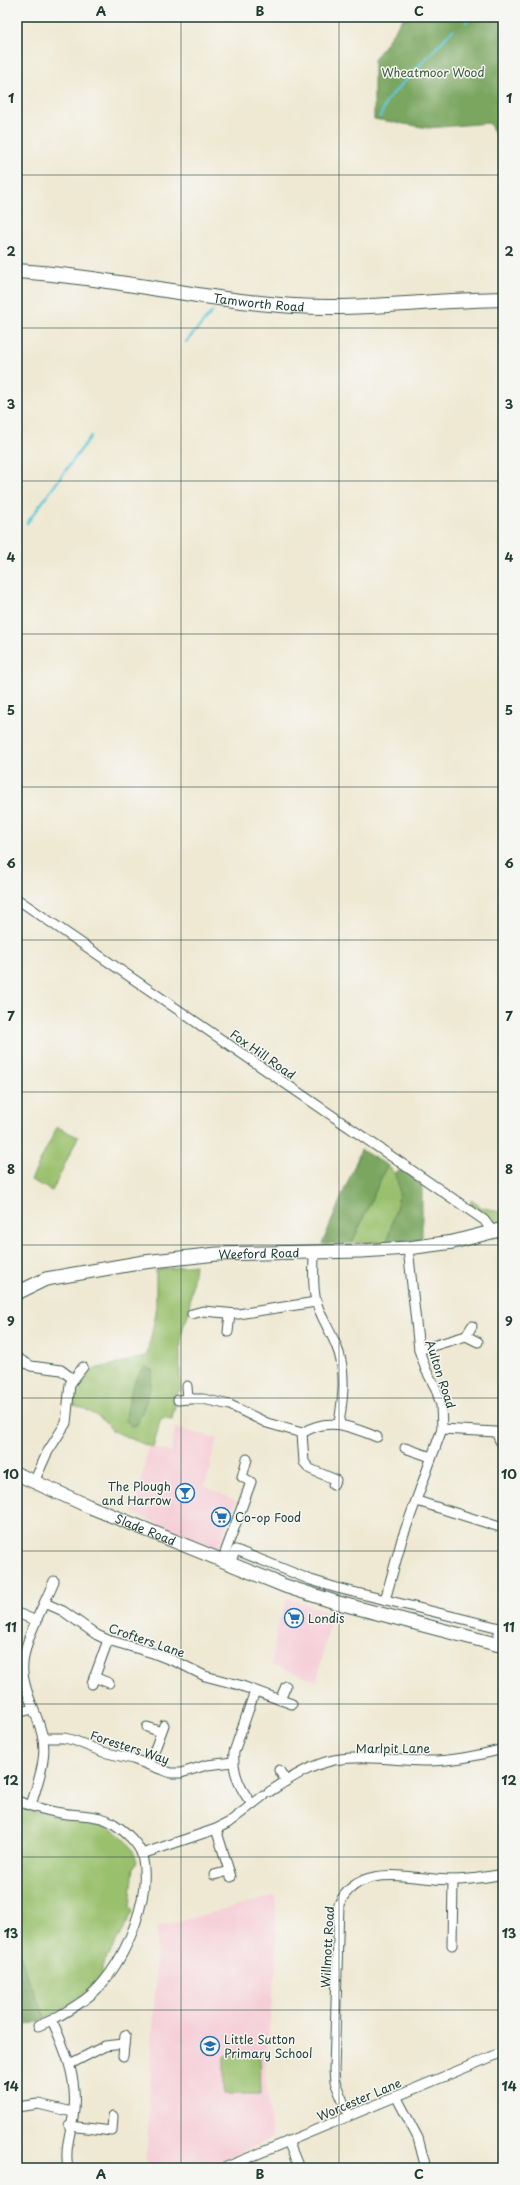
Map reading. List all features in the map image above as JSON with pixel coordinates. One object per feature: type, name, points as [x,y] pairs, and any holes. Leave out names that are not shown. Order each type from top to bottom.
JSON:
[{"type":"main road","name":"Tamworth Road","points":[[17,271],[60,275],[219,299],[293,306],[361,307],[503,298]]},
{"type":"main road","name":"Weeford Road","points":[[17,1292],[46,1279],[144,1262],[217,1254],[408,1248],[453,1242],[498,1230]]},
{"type":"main road","name":"Slade Road","points":[[17,1474],[226,1563],[285,1586],[333,1602],[500,1645]]},
{"type":"street","name":"Fox Hill Road","points":[[17,899],[498,1230]]},
{"type":"street","name":"Aulton Road","points":[[385,1600],[402,1539],[442,1429],[441,1406],[436,1389],[426,1370],[419,1350],[408,1248]]},
{"type":"street","points":[[314,1252],[314,1283],[316,1302],[340,1354],[343,1401],[339,1424]]},
{"type":"street","points":[[192,1314],[203,1311],[230,1314],[316,1302]]},
{"type":"street","points":[[228,1332],[230,1314]]},
{"type":"street","points":[[419,1350],[466,1336],[472,1326]]},
{"type":"street","points":[[466,1336],[478,1342]]},
{"type":"street","points":[[17,1358],[31,1366],[61,1370],[73,1379]]},
{"type":"street","points":[[34,1482],[48,1453],[66,1423],[69,1391],[73,1379],[83,1367]]},
{"type":"street","points":[[187,1386],[188,1399]]},
{"type":"street","points":[[178,1400],[203,1399],[230,1405],[267,1423],[302,1433],[313,1426],[339,1424],[377,1437]]},
{"type":"street","points":[[442,1429],[499,1429],[500,1441]]},
{"type":"street","points":[[302,1433],[304,1462],[310,1469],[335,1483],[346,1484]]},
{"type":"street","points":[[405,1448],[431,1457]]},
{"type":"street","points":[[226,1563],[251,1482],[242,1477],[247,1459]]},
{"type":"street","points":[[417,1501],[503,1528]]},
{"type":"street","name":"Slade Road","points":[[226,1563],[236,1550],[311,1580],[337,1588],[500,1628],[500,1645]]},
{"type":"street","points":[[31,1806],[43,1760],[43,1738],[22,1672],[26,1649],[54,1581]]},
{"type":"street","points":[[333,1602],[337,1588]]},
{"type":"street","name":"Crofters Lane","points":[[45,1603],[63,1611],[97,1635],[108,1640],[153,1653],[179,1663],[205,1676],[292,1704]]},
{"type":"street","points":[[434,1628],[438,1612]]},
{"type":"street","points":[[17,1613],[37,1621]]},
{"type":"street","points":[[108,1640],[93,1681],[109,1684]]},
{"type":"street","points":[[280,1700],[286,1686]]},
{"type":"street","points":[[252,1804],[238,1782],[233,1762],[234,1752],[255,1691]]},
{"type":"street","points":[[17,1713],[33,1709]]},
{"type":"street","points":[[146,1726],[162,1729],[149,1765]]},
{"type":"street","name":"Foresters Way","points":[[43,1738],[64,1738],[73,1740],[103,1752],[133,1759],[162,1770],[181,1774],[207,1765],[233,1762]]},
{"type":"street","name":"Marlpit Lane","points":[[142,1854],[216,1830],[286,1781],[314,1766],[334,1760],[380,1758],[423,1761],[473,1757],[503,1749]]},
{"type":"street","points":[[279,1770],[286,1781]]},
{"type":"street","points":[[17,1801],[31,1806],[112,1822],[130,1837],[142,1854],[142,1897],[139,1916],[126,1945],[108,1976],[86,1999],[52,2020],[38,2026]]},
{"type":"street","points":[[214,1875],[230,1874],[216,1830]]},
{"type":"street","name":"Willmott Road","points":[[349,2116],[335,2082],[334,2070],[339,1904],[349,1888],[359,1881],[374,1877],[405,1876],[453,1880],[503,1874]]},
{"type":"street","points":[[452,1945],[453,1880]]},
{"type":"street","points":[[52,2020],[70,2064],[75,2089],[66,2158],[68,2168]]},
{"type":"street","points":[[70,2064],[105,2046],[125,2040],[123,2056]]},
{"type":"street","name":"Worcester Lane","points":[[224,2168],[503,2052]]},
{"type":"street","points":[[396,2096],[418,2138],[426,2168]]},
{"type":"street","points":[[17,2107],[38,2104],[73,2112]]},
{"type":"street","points":[[70,2126],[112,2131],[113,2116]]},
{"type":"street","points":[[288,2141],[299,2168]]},
{"type":"shaded area","points":[[175,1428],[217,1438],[210,1464],[212,1465],[204,1486],[237,1501],[218,1548],[132,1513],[139,1492],[148,1447],[171,1452]]},
{"type":"shaded area","points":[[288,1598],[332,1613],[317,1681],[271,1665],[278,1624]]},
{"type":"shaded area","name":"Little Sutton Primary School","points":[[276,1895],[276,1963],[265,2071],[272,2139],[203,2168],[146,2168],[158,1927]]},
{"type":"green space","name":"Wheatmoor Wood","points":[[404,17],[494,17],[503,22],[503,149],[489,123],[428,128],[374,119],[374,60]]},
{"type":"green space","points":[[57,1127],[78,1137],[52,1191],[31,1180]]},
{"type":"green space","points":[[361,1150],[387,1165],[352,1243],[322,1244]]},
{"type":"green space","points":[[387,1165],[394,1173],[398,1182],[399,1192],[396,1212],[387,1242],[352,1243]]},
{"type":"green space","points":[[403,1170],[422,1183],[422,1241],[387,1242],[400,1192],[395,1172]]},
{"type":"green space","points":[[471,1200],[481,1207],[503,1213],[503,1225],[495,1223],[470,1206]]},
{"type":"green space","points":[[195,1265],[188,1316],[183,1327],[180,1351],[180,1391],[173,1395],[175,1405],[172,1419],[161,1418],[153,1448],[113,1431],[100,1418],[85,1409],[73,1405],[75,1393],[80,1378],[90,1371],[133,1359],[143,1358],[147,1354],[156,1314],[156,1270]]},
{"type":"green space","points":[[146,1367],[153,1371],[150,1390],[137,1425],[130,1426],[125,1421],[131,1391],[137,1377]]},
{"type":"green space","points":[[17,1806],[56,1817],[105,1826],[124,1838],[137,1861],[134,1867],[130,1907],[133,1912],[102,1966],[102,1975],[100,1978],[62,2010],[43,2020],[25,2025],[17,2025]]},
{"type":"green space","points":[[17,1945],[28,1980],[46,2019],[23,2026],[17,2025]]},
{"type":"green space","points":[[224,2056],[260,2056],[261,2094],[224,2094]]},
{"type":"waterway","points":[[466,22],[471,17]]},
{"type":"waterway","points":[[380,117],[387,100],[453,30]]},
{"type":"waterway","points":[[186,342],[213,311]]},
{"type":"waterway","points":[[27,523],[91,436]]},
{"type":"place","name":"The Plough and Harrow","points":[[185,1493]]},
{"type":"place","name":"Co-op Food","points":[[221,1517]]},
{"type":"place","name":"Londis","points":[[294,1618]]},
{"type":"place","name":"Little Sutton Primary School","points":[[210,2046]]}]
